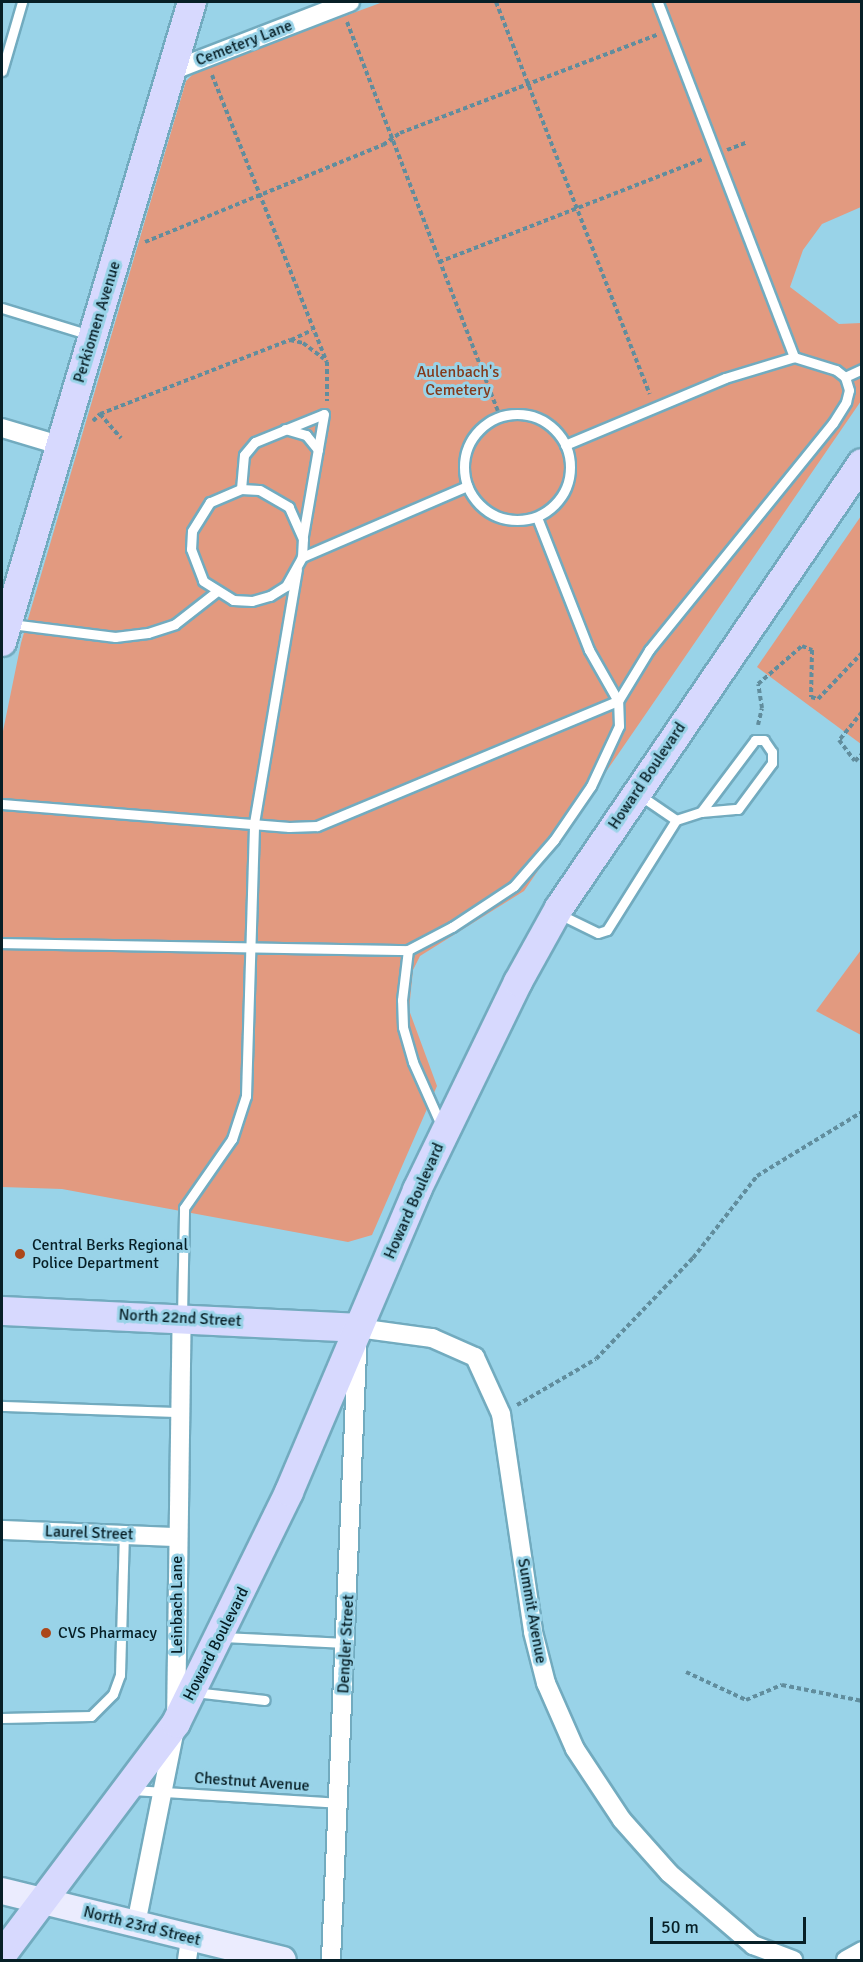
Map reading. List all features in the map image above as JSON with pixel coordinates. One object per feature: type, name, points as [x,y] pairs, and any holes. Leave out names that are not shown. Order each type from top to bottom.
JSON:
[{"type":"main road","name":"Perkiomen Avenue","points":[[4,632],[192,2]]},
{"type":"main road","name":"Howard Boulevard","points":[[2,1955],[176,1723],[289,1492],[444,1133],[518,982],[556,913],[861,463]]},
{"type":"main road","name":"North 22nd Street","points":[[2,1311],[182,1317],[358,1328]]},
{"type":"main road","name":"North 23rd Street","points":[[2,1891],[136,1924],[188,1950],[283,1960]]},
{"type":"street","name":"Cemetery Lane","points":[[171,71],[345,3]]},
{"type":"street","points":[[2,428],[62,435]]},
{"type":"street","name":"Leinbach Lane","points":[[136,1924],[165,1792],[176,1723],[178,1413],[182,1317]]},
{"type":"street","name":"Summit Avenue","points":[[358,1328],[432,1338],[475,1357],[501,1414],[533,1632],[546,1683],[575,1749],[622,1820],[669,1874],[753,1945],[793,1960]]},
{"type":"street","name":"Dengler Street","points":[[331,1960],[358,1328]]},
{"type":"street","name":"Laurel Street","points":[[2,1530],[177,1537]]},
{"type":"street","points":[[846,1960],[861,1951]]},
{"type":"lane","points":[[2,71],[22,2]]},
{"type":"lane","points":[[658,2],[794,357]]},
{"type":"lane","points":[[2,308],[92,336]]},
{"type":"lane","points":[[2,804],[317,826],[339,819],[618,701],[649,650],[833,423],[846,402],[849,390],[845,377],[836,370],[794,357],[655,406],[565,444]]},
{"type":"lane","points":[[845,377],[861,369]]},
{"type":"lane","points":[[515,413],[545,421],[565,444],[570,461],[562,495],[537,517],[520,520],[488,512],[467,486],[463,469],[469,444],[485,424],[500,416],[515,413]]},
{"type":"lane","points":[[241,489],[244,454],[255,442],[324,414]]},
{"type":"lane","points":[[182,1317],[184,1208],[232,1139],[246,1096],[254,823],[297,570],[302,557],[324,414]]},
{"type":"lane","points":[[285,429],[306,435],[318,450]]},
{"type":"lane","points":[[302,557],[467,486]]},
{"type":"lane","points":[[297,570],[286,586],[261,599],[233,600],[216,592],[195,566],[192,531],[210,502],[241,489],[259,490],[289,507],[303,539]]},
{"type":"lane","points":[[2,943],[408,950],[452,927],[514,886],[554,840],[591,786],[619,726],[618,701],[589,650],[537,517]]},
{"type":"lane","points":[[4,632],[115,637],[148,633],[175,624],[216,592]]},
{"type":"lane","points":[[556,913],[598,933],[607,930],[676,820],[701,812],[738,809],[772,763],[772,753],[764,740],[755,740],[701,812]]},
{"type":"lane","points":[[636,793],[676,820]]},
{"type":"lane","points":[[408,950],[402,1000],[403,1027],[413,1062],[444,1133]]},
{"type":"lane","points":[[2,1406],[178,1413]]},
{"type":"lane","points":[[2,1718],[91,1716],[113,1695],[120,1675],[124,1535]]},
{"type":"lane","points":[[220,1637],[346,1643]]},
{"type":"lane","points":[[192,1692],[265,1700]]},
{"type":"lane","name":"Chestnut Avenue","points":[[128,1789],[337,1803]]},
{"type":"path","points":[[496,2],[655,406]]},
{"type":"path","points":[[345,3],[389,139],[500,416]]},
{"type":"path","points":[[122,240],[144,242],[383,145],[389,139],[669,30]]},
{"type":"path","points":[[211,74],[312,330],[327,362],[329,393],[324,414]]},
{"type":"path","points":[[438,262],[748,142]]},
{"type":"path","points":[[62,435],[88,432],[100,414],[312,330]]},
{"type":"path","points":[[290,340],[303,343],[327,362]]},
{"type":"path","points":[[100,414],[121,438]]},
{"type":"path","points":[[755,740],[762,708],[758,684],[802,646],[812,650],[811,697],[818,699],[861,654]]},
{"type":"path","points":[[861,712],[839,740],[855,761],[861,754]]},
{"type":"path","points":[[501,1414],[596,1359],[693,1258],[757,1176],[861,1112]]},
{"type":"path","points":[[687,1672],[746,1700],[782,1685],[861,1701]]},
{"type":"green space","name":"Aulenbach's Cemetery","points":[[383,2],[861,2],[861,207],[822,224],[803,250],[790,287],[839,324],[861,323],[861,401],[524,891],[420,956],[413,970],[409,1010],[437,1086],[372,1235],[348,1242],[62,1189],[2,1187],[2,736],[21,643],[186,81],[196,71]]},
{"type":"green space","points":[[861,516],[861,744],[757,667]]},
{"type":"green space","points":[[861,950],[861,1035],[816,1011]]},
{"type":"place","name":"Central Berks Regional Police Department","points":[[20,1254]]},
{"type":"place","name":"CVS Pharmacy","points":[[46,1633]]}]
